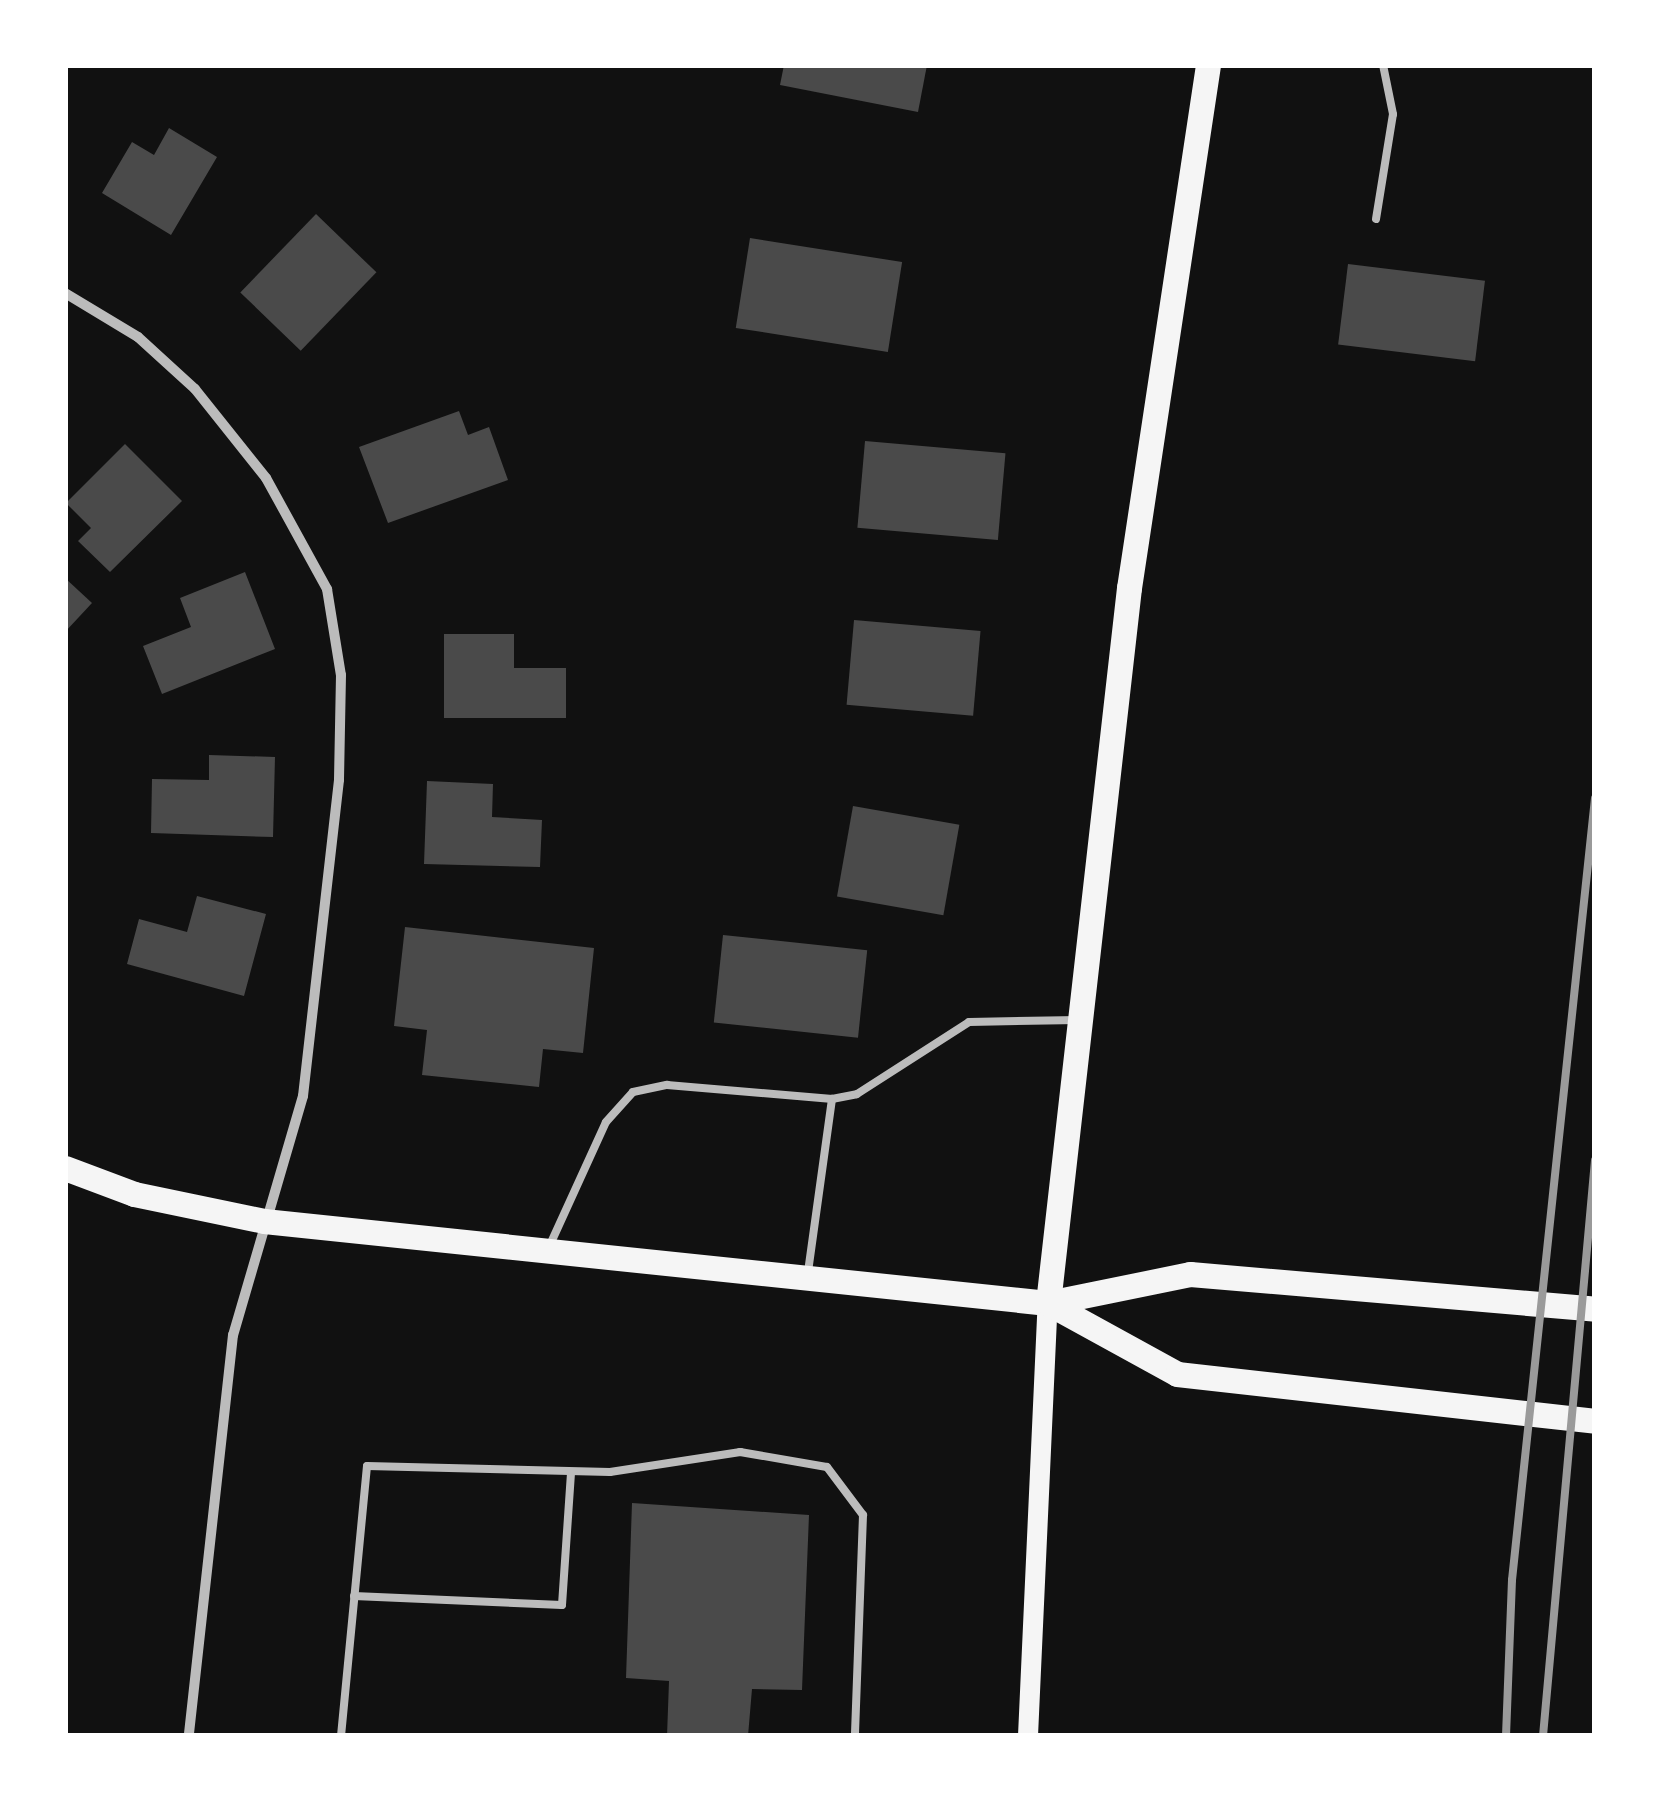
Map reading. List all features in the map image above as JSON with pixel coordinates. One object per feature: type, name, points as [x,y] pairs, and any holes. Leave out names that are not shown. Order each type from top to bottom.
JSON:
[{"type":"main road","points":[[1028,1736],[1048,1303],[1078,1020],[1129,588],[1208,65]]},
{"type":"main road","points":[[65,1168],[134,1194],[264,1221],[545,1255],[1048,1303],[1190,1274],[1595,1309]]},
{"type":"main road","points":[[1048,1303],[1177,1374],[1595,1422]]},
{"type":"street","points":[[65,292],[138,338],[195,389],[266,478],[327,589],[341,675],[339,780],[303,1096],[233,1334],[189,1736]]},
{"type":"lane","points":[[1376,219],[1394,104],[1383,65]]},
{"type":"lane","points":[[545,1255],[606,1122],[633,1092],[667,1085],[832,1099],[856,1094],[969,1022],[1078,1020]]},
{"type":"lane","points":[[807,1280],[832,1099]]},
{"type":"lane","points":[[341,1736],[367,1466],[571,1472],[740,1452],[795,1455],[852,1490],[866,1542],[854,1736]]},
{"type":"lane","points":[[354,1596],[562,1606],[571,1472]]},
{"type":"building","points":[[784,65],[927,65],[918,112],[780,85]]},
{"type":"building","points":[[169,128],[217,157],[171,235],[102,193],[132,142],[154,155]]},
{"type":"building","points":[[316,214],[376,272],[301,351],[240,292]]},
{"type":"building","points":[[750,238],[902,262],[888,352],[736,328]]},
{"type":"building","points":[[1348,264],[1485,281],[1475,361],[1338,344]]},
{"type":"building","points":[[459,411],[468,435],[489,427],[508,480],[388,523],[359,447]]},
{"type":"building","points":[[865,441],[1005,453],[998,540],[857,528]]},
{"type":"building","points":[[125,444],[182,501],[110,572],[78,541],[91,528],[66,503]]},
{"type":"building","points":[[245,572],[275,649],[162,694],[143,646],[191,627],[180,598]]},
{"type":"building","points":[[65,578],[92,603],[65,632]]},
{"type":"building","points":[[854,620],[981,631],[973,716],[847,705]]},
{"type":"building","points":[[444,634],[514,634],[514,668],[566,668],[566,718],[444,718]]},
{"type":"building","points":[[209,755],[275,757],[273,837],[151,833],[152,779],[209,780]]},
{"type":"building","points":[[427,781],[493,784],[492,817],[542,820],[540,867],[424,864]]},
{"type":"building","points":[[853,806],[959,825],[943,915],[837,897]]},
{"type":"building","points":[[197,896],[266,914],[244,996],[127,964],[139,919],[187,932]]},
{"type":"building","points":[[405,927],[594,948],[583,1053],[543,1049],[539,1087],[422,1075],[427,1030],[394,1026]]},
{"type":"building","points":[[723,935],[867,950],[858,1038],[714,1023]]},
{"type":"building","points":[[632,1503],[809,1515],[802,1690],[752,1689],[748,1736],[667,1736],[669,1681],[626,1678]]},
{"type":"railway","points":[[1506,1736],[1512,1580],[1595,798]]},
{"type":"railway","points":[[1543,1736],[1595,1160]]}]
